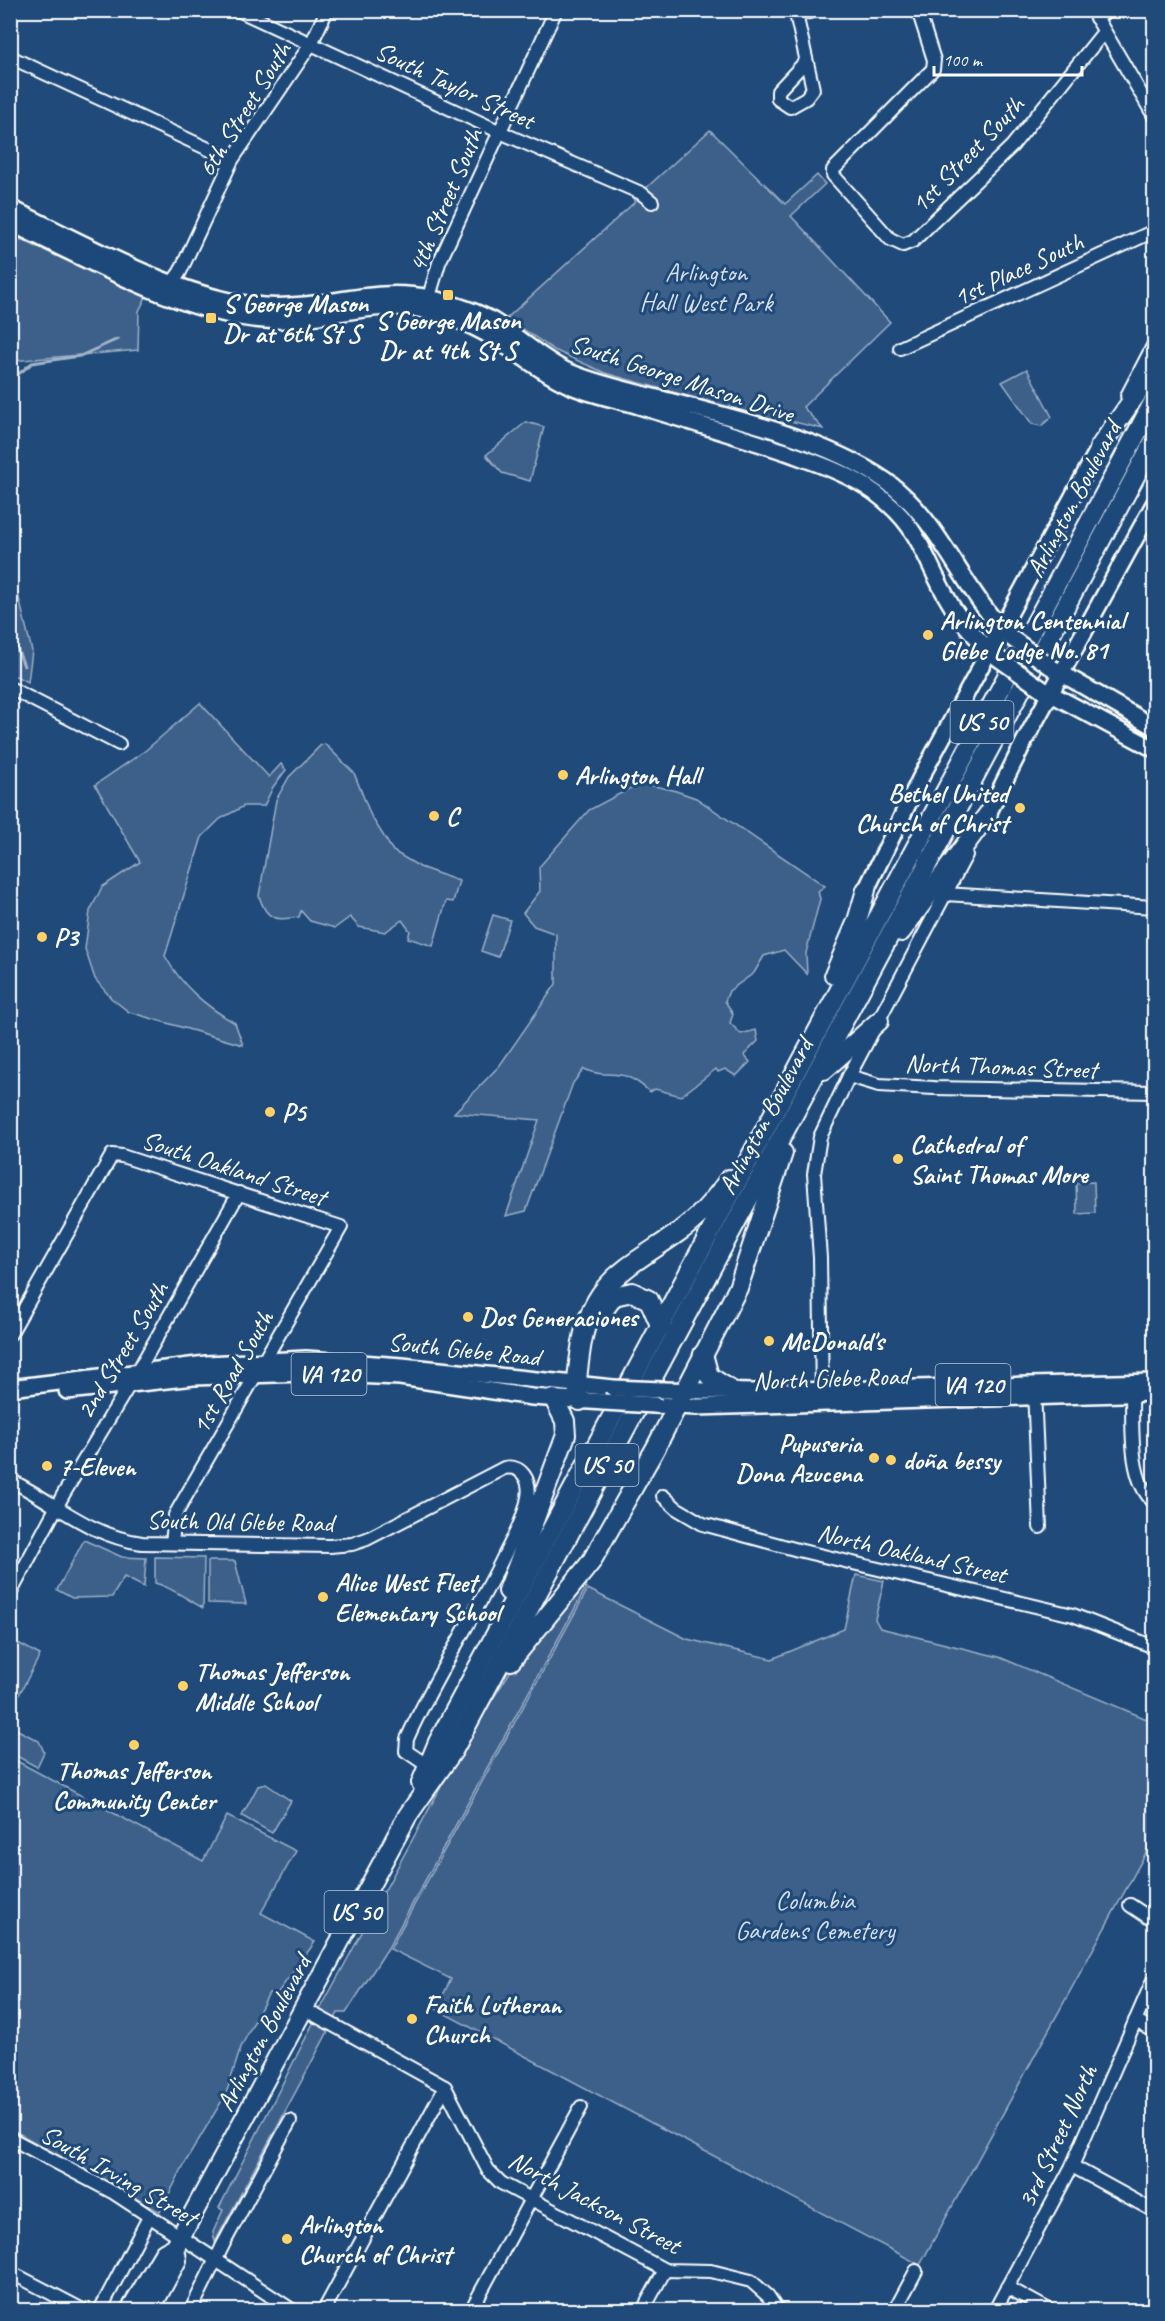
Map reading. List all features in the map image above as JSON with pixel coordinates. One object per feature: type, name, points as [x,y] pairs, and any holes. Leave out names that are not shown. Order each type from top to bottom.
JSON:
[{"type":"highway","points":[[1099,448],[1155,369]]},
{"type":"highway","name":"Arlington Boulevard","points":[[130,2310],[164,2253],[178,2242],[411,1810],[438,1742],[1155,401]]},
{"type":"highway","name":"Arlington Boulevard","points":[[411,1810],[453,1751],[1155,441]]},
{"type":"highway","points":[[870,971],[988,813]]},
{"type":"highway","points":[[810,1044],[809,1030],[846,949],[866,890]]},
{"type":"highway","points":[[814,1079],[879,1021]]},
{"type":"highway","points":[[581,1390],[586,1326],[605,1289],[628,1265],[679,1232],[707,1208],[774,1113]]},
{"type":"highway","points":[[484,1693],[591,1562],[680,1399],[742,1278],[795,1114]]},
{"type":"highway","points":[[581,1390],[595,1331],[604,1309],[614,1296],[632,1292],[645,1297],[654,1308],[661,1327]]},
{"type":"highway","points":[[703,1354],[709,1376],[734,1392]]},
{"type":"highway","points":[[493,1640],[510,1583],[566,1435],[564,1421],[554,1399]]},
{"type":"highway","name":"Arlington Boulevard","points":[[150,2310],[177,2260],[178,2242]]},
{"type":"main road","name":"South George Mason Drive","points":[[10,208],[168,288]]},
{"type":"main road","name":"South George Mason Drive","points":[[10,223],[168,288],[220,299],[268,306],[312,304],[370,295],[491,320],[568,372],[606,385],[758,426],[859,463],[888,482],[912,505],[975,598],[1006,633],[1057,671],[1155,727]]},
{"type":"main road","name":"South George Mason Drive","points":[[427,305],[489,335],[536,368],[570,386],[750,440],[842,473],[871,490],[899,511],[918,537],[948,600],[963,622],[994,655],[1047,691],[1155,749]]},
{"type":"main road","points":[[866,890],[914,792],[1006,633],[1099,448]]},
{"type":"main road","points":[[988,813],[1057,671],[1155,504]]},
{"type":"main road","name":"South Glebe Road","points":[[10,1388],[261,1367],[306,1359],[496,1384],[581,1390],[613,1388],[662,1390]]},
{"type":"main road","name":"South Glebe Road","points":[[10,1398],[133,1378]]},
{"type":"main road","name":"North Glebe Road","points":[[1132,1388],[1155,1382]]},
{"type":"main road","name":"South Glebe Road","points":[[496,1384],[554,1399],[581,1390],[604,1402],[654,1405]]},
{"type":"main road","name":"North Glebe Road","points":[[662,1390],[680,1399],[1132,1388],[1155,1393]]},
{"type":"main road","name":"North Glebe Road","points":[[654,1405],[734,1392],[822,1396]]},
{"type":"street","name":"South Taylor Street","points":[[238,10],[499,131],[641,193],[652,202]]},
{"type":"street","name":"6th Street South","points":[[168,288],[180,272],[232,160],[311,44],[327,10]]},
{"type":"street","name":"4th Street South","points":[[427,305],[439,263],[556,10]]},
{"type":"street","points":[[806,61],[793,12],[817,10]]},
{"type":"street","name":"1st Street South","points":[[918,10],[934,60],[933,69],[833,170],[834,178],[874,222],[890,239],[903,245],[913,241],[1002,157],[1104,33]]},
{"type":"street","points":[[1108,10],[1094,14],[1155,117]]},
{"type":"street","points":[[10,57],[232,160]]},
{"type":"street","name":"1st Place South","points":[[900,348],[1155,231]]},
{"type":"street","points":[[1099,448],[1153,346]]},
{"type":"street","points":[[10,688],[86,725],[119,744]]},
{"type":"street","points":[[822,1396],[820,1258],[815,1209],[816,1156],[827,1119],[988,813]]},
{"type":"street","points":[[945,894],[1155,907]]},
{"type":"street","name":"North Thomas Street","points":[[849,1076],[879,1084],[934,1088],[1155,1092]]},
{"type":"street","name":"South Oakland Street","points":[[10,1334],[112,1155],[122,1156],[341,1227]]},
{"type":"street","name":"2nd Street South","points":[[10,1594],[57,1506],[239,1193]]},
{"type":"street","name":"1st Road South","points":[[172,1543],[175,1515],[341,1227]]},
{"type":"street","points":[[1132,1388],[1136,1469],[1140,1485],[1155,1502]]},
{"type":"street","points":[[1034,1390],[1040,1527]]},
{"type":"street","name":"South Old Glebe Road","points":[[10,1480],[57,1506],[73,1519],[116,1539],[172,1543],[326,1546],[352,1544],[504,1468],[517,1469],[526,1479],[529,1490],[526,1505],[492,1580],[407,1739],[406,1751],[428,1766]]},
{"type":"street","name":"North Oakland Street","points":[[663,1496],[676,1508],[703,1524],[798,1550],[1073,1615],[1155,1647]]},
{"type":"street","points":[[1130,1905],[1155,1921]]},
{"type":"street","name":"3rd Street North","points":[[994,2310],[1072,2166],[1155,1978]]},
{"type":"street","points":[[304,2009],[445,2087],[324,2310]]},
{"type":"street","points":[[1135,2020],[1155,2031]]},
{"type":"street","name":"North Jackson Street","points":[[445,2087],[488,2170],[501,2183],[665,2270],[711,2271],[735,2275],[751,2281],[768,2296],[777,2310]]},
{"type":"street","points":[[471,2310],[581,2107]]},
{"type":"street","points":[[191,2310],[290,2121]]},
{"type":"street","name":"South Irving Street","points":[[10,2138],[114,2193],[149,2217],[178,2242],[205,2251],[292,2310]]},
{"type":"street","points":[[1072,2166],[1155,2211]]},
{"type":"street","points":[[100,2310],[149,2217]]},
{"type":"street","points":[[643,2310],[665,2270]]},
{"type":"street","points":[[895,2310],[916,2271]]},
{"type":"street","points":[[10,2272],[83,2310]]},
{"type":"street","points":[[1007,2288],[1049,2310]]},
{"type":"green space","name":"Arlington Hall West Park","points":[[710,130],[785,204],[817,175],[825,184],[791,216],[890,322],[803,407],[823,429],[786,420],[783,423],[605,373],[554,350],[507,318],[636,201],[634,199]]},
{"type":"green space","points":[[11,235],[146,297],[139,311],[138,350],[11,361]]},
{"type":"green space","points":[[1027,369],[1052,417],[1041,426],[1032,424],[1002,382]]},
{"type":"green space","points":[[526,422],[544,427],[530,481],[502,473],[486,455]]},
{"type":"green space","points":[[10,574],[18,594],[32,651],[28,682],[11,674]]},
{"type":"green space","points":[[200,703],[269,777],[281,764],[286,770],[273,787],[264,806],[244,806],[220,819],[202,837],[165,956],[179,977],[195,994],[214,1010],[235,1023],[243,1045],[129,1012],[111,998],[95,979],[85,949],[90,911],[102,887],[140,862],[95,785],[146,750]]},
{"type":"green space","points":[[325,744],[354,773],[371,816],[393,851],[420,867],[459,881],[453,902],[446,901],[433,946],[408,938],[410,931],[402,920],[385,932],[359,927],[350,917],[335,928],[310,921],[301,911],[299,917],[279,919],[269,915],[262,904],[259,896],[276,800],[289,777],[321,745]]},
{"type":"green space","points":[[640,783],[696,798],[825,886],[818,891],[820,899],[806,953],[807,974],[784,950],[764,956],[754,973],[729,991],[725,1001],[733,1014],[730,1023],[741,1034],[756,1030],[758,1041],[744,1055],[750,1062],[736,1076],[725,1069],[718,1072],[716,1069],[681,1096],[655,1089],[650,1092],[623,1075],[594,1073],[584,1069],[573,1083],[526,1211],[506,1216],[539,1120],[454,1113],[500,1065],[556,984],[556,934],[534,926],[523,913],[540,891],[539,867],[589,810]]},
{"type":"green space","points":[[493,915],[510,920],[498,957],[481,951]]},
{"type":"green space","points":[[1094,1182],[1095,1213],[1077,1214],[1076,1183]]},
{"type":"green space","points":[[84,1540],[122,1557],[146,1558],[144,1587],[124,1577],[112,1597],[72,1598],[57,1590]]},
{"type":"green space","points":[[155,1557],[204,1558],[203,1608],[155,1583]]},
{"type":"green space","points":[[208,1561],[235,1561],[246,1604],[208,1603]]},
{"type":"green space","name":"Columbia Gardens Cemetery","points":[[856,1575],[884,1581],[875,1619],[880,1628],[999,1657],[1154,1722],[1154,1838],[920,2265],[436,2009],[451,1979],[390,1949],[588,1589],[687,1639],[772,1659],[844,1629]]},
{"type":"green space","points":[[579,1584],[586,1588],[388,1948],[346,2013],[338,2013],[215,2242],[213,2232],[223,2210],[219,2208],[323,2004],[467,1739],[517,1661]]},
{"type":"green space","points":[[11,1639],[40,1655],[11,1710]]},
{"type":"green space","points":[[10,1726],[39,1741],[44,1752],[37,1767],[11,1753]]},
{"type":"green space","points":[[11,1758],[203,1861],[227,1816],[296,1851],[261,1913],[315,1942],[276,1995],[269,1993],[241,2047],[226,2094],[186,2161],[160,2212],[11,2129]]},
{"type":"green space","points":[[266,1784],[291,1801],[272,1833],[242,1816],[258,1786]]},
{"type":"waterway","points":[[10,381],[32,363],[80,356],[118,339]]},
{"type":"waterway","points":[[10,631],[24,666]]},
{"type":"place","name":"S George Mason Dr at 4th St S","points":[[448,295]]},
{"type":"place","name":"S George Mason Dr at 6th St S","points":[[211,318]]},
{"type":"place","name":"Arlington Centennial Glebe Lodge No. 81","points":[[928,635]]},
{"type":"place","name":"Arlington Hall","points":[[563,775]]},
{"type":"place","name":"Bethel United Church of Christ","points":[[1020,808]]},
{"type":"place","name":"C","points":[[434,816]]},
{"type":"place","name":"P3","points":[[42,937]]},
{"type":"place","name":"P5","points":[[270,1112]]},
{"type":"place","name":"Cathedral of Saint Thomas More","points":[[898,1159]]},
{"type":"place","name":"Dos Generaciones","points":[[468,1317]]},
{"type":"place","name":"McDonald's","points":[[769,1341]]},
{"type":"place","name":"Pupuseria Dona Azucena","points":[[874,1458]]},
{"type":"place","name":"doña bessy","points":[[891,1460]]},
{"type":"place","name":"7-Eleven","points":[[47,1466]]},
{"type":"place","name":"Alice West Fleet Elementary School","points":[[323,1597]]},
{"type":"place","name":"Thomas Jefferson Middle School","points":[[183,1686]]},
{"type":"place","name":"Thomas Jefferson Community Center","points":[[134,1745]]},
{"type":"place","name":"Faith Lutheran Church","points":[[412,2019]]},
{"type":"place","name":"Arlington Church of Christ","points":[[287,2239]]}]
